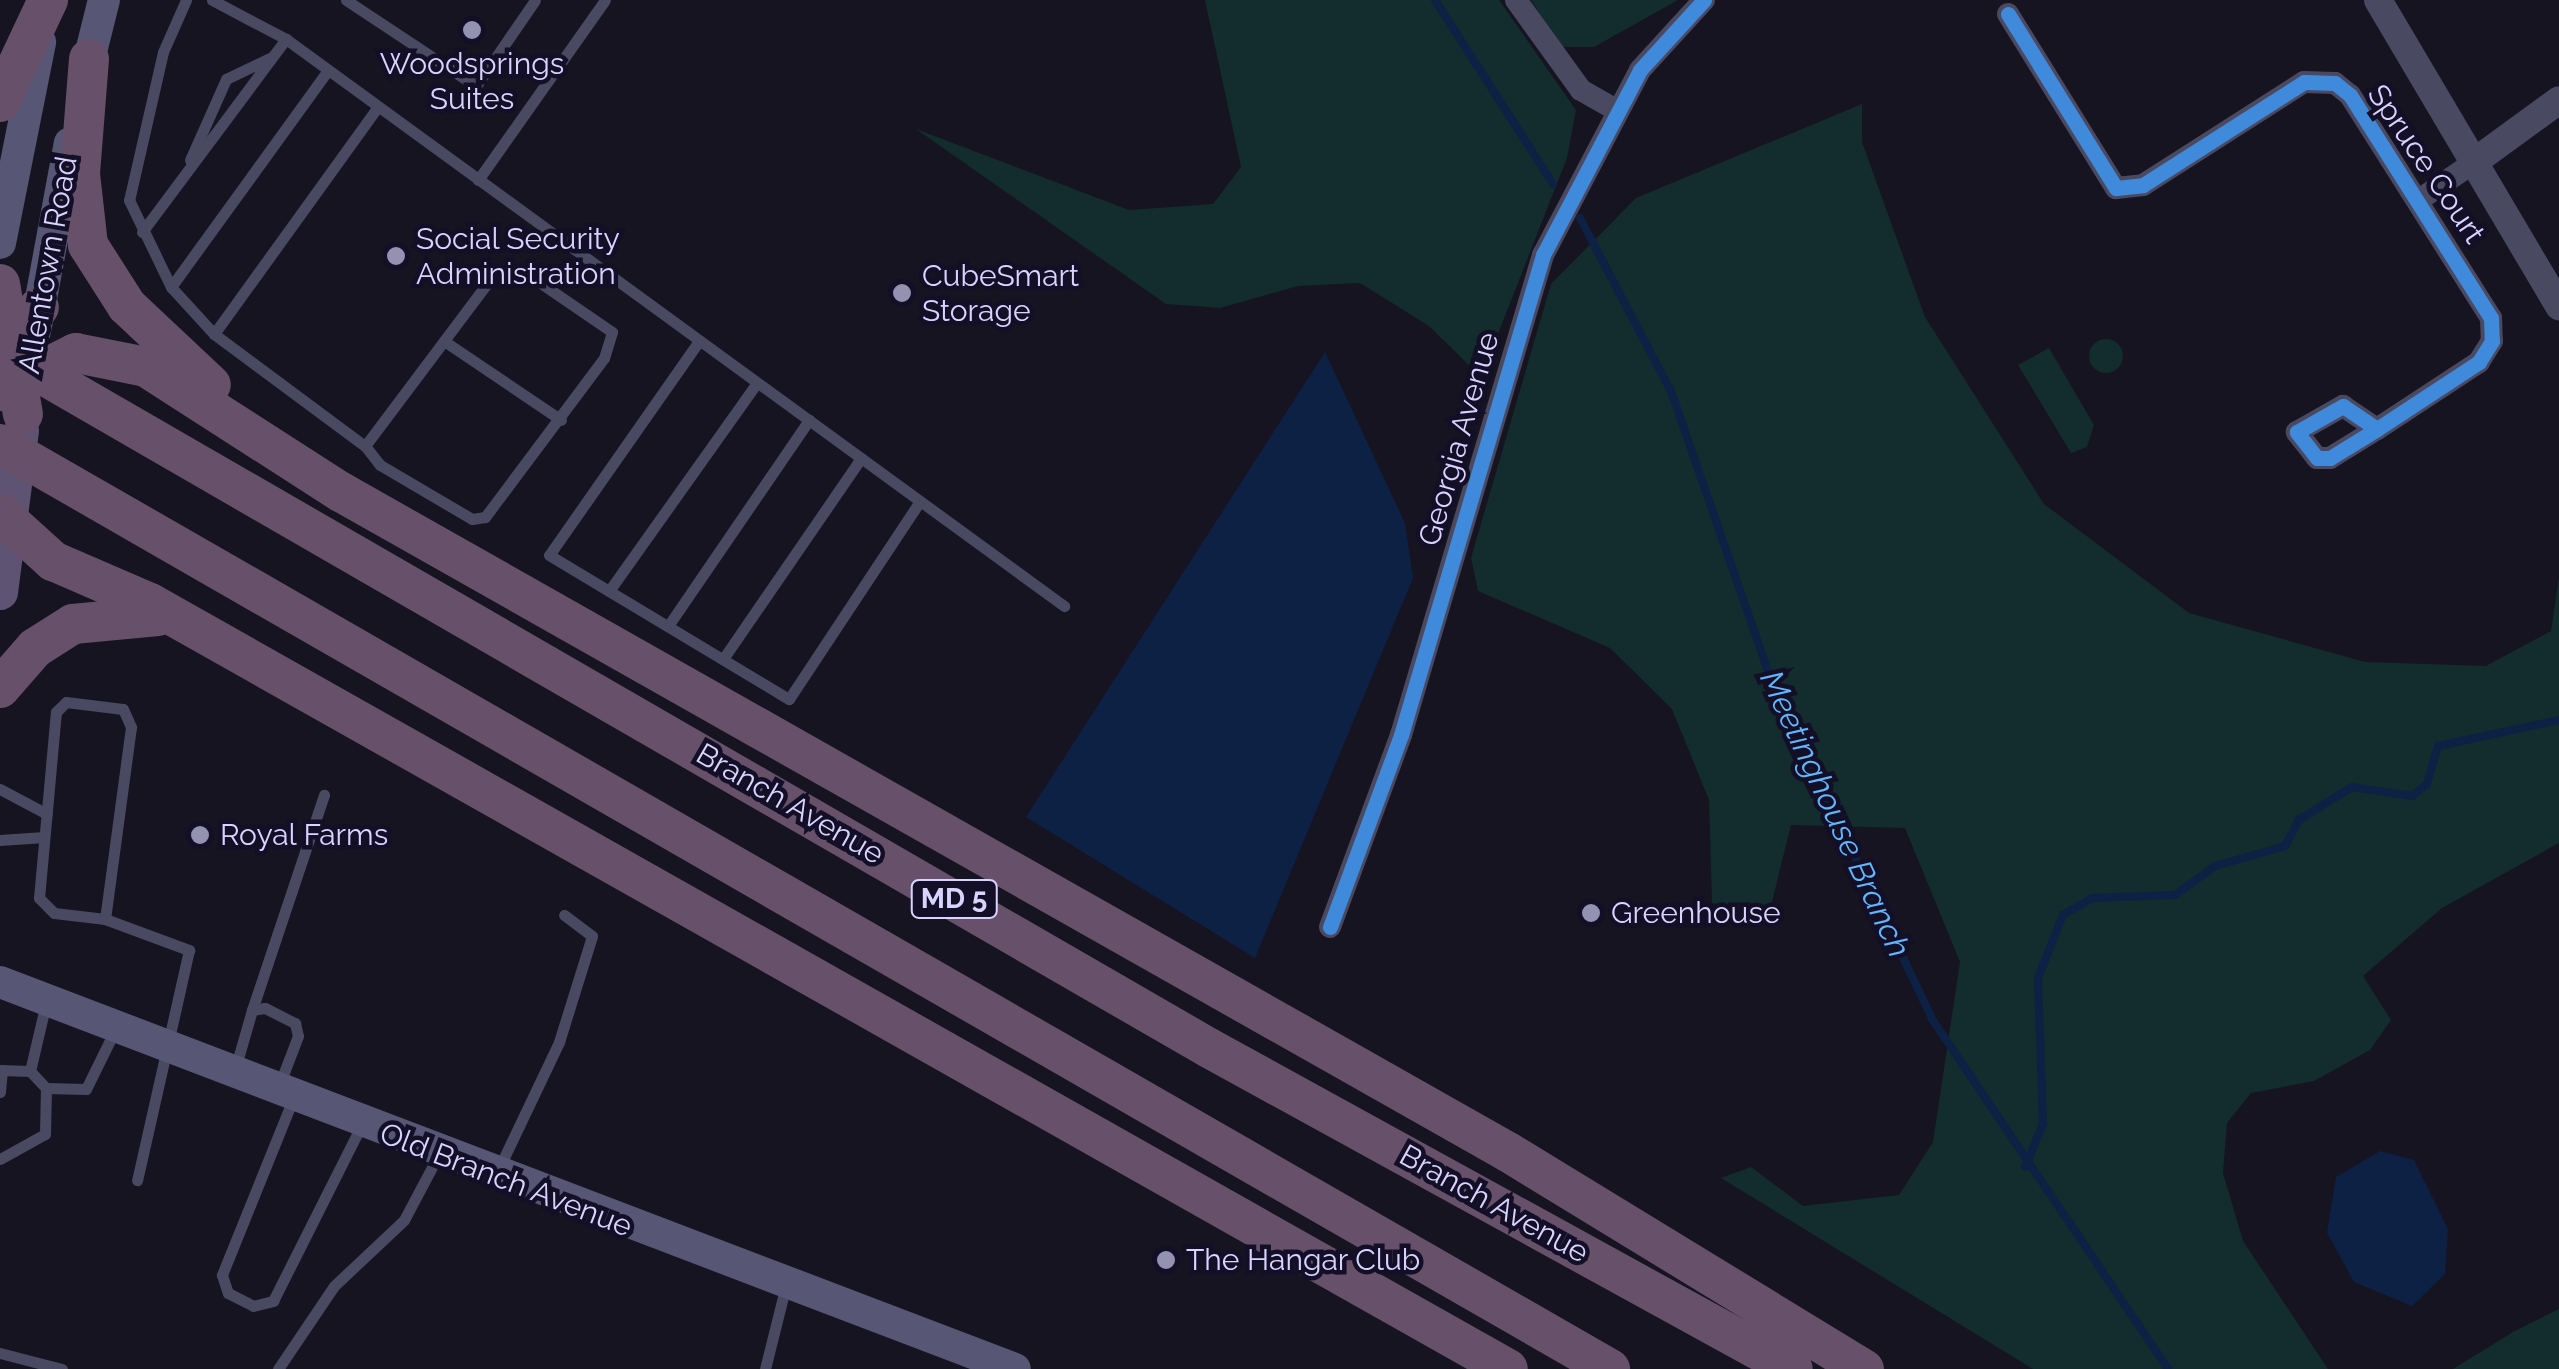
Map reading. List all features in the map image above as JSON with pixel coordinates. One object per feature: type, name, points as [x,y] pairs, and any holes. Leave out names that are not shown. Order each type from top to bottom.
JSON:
[{"type":"highway","points":[[0,102],[49,0]]},
{"type":"highway","points":[[89,59],[80,203],[109,284],[194,371],[404,527]]},
{"type":"highway","points":[[0,284],[10,382]]},
{"type":"highway","points":[[10,382],[39,307]]},
{"type":"highway","points":[[10,382],[76,353],[146,367],[404,527],[1508,1152],[1864,1369]]},
{"type":"highway","name":"Branch Avenue","points":[[10,382],[121,419],[1209,1048],[1794,1369]]},
{"type":"highway","name":"MD 5","points":[[10,382],[82,491],[1610,1369]]},
{"type":"highway","points":[[4,521],[52,562],[174,617],[1508,1369]]},
{"type":"highway","points":[[0,688],[34,648],[73,624],[104,614],[174,617]]},
{"type":"main road","name":"Allentown Road","points":[[0,244],[49,0]]},
{"type":"main road","name":"Allentown Road","points":[[39,307],[104,0]]},
{"type":"main road","name":"Allentown Road","points":[[0,592],[10,382]]},
{"type":"main road","name":"Old Branch Avenue","points":[[0,982],[495,1176],[1015,1369]]},
{"type":"street","points":[[1516,0],[1581,90],[1616,110]]},
{"type":"street","name":"Georgia Avenue","points":[[1330,926],[1401,734],[1536,274],[1616,110],[1663,36],[1704,0]]},
{"type":"street","points":[[2378,0],[2470,165],[2559,306]]},
{"type":"street","name":"Spruce Court","points":[[2008,14],[2116,188],[2144,185],[2260,104],[2315,79],[2350,95],[2484,302],[2492,342],[2479,362],[2377,429]]},
{"type":"street","points":[[2470,165],[2559,100]]},
{"type":"street","name":"Spruce Court","points":[[2420,200],[2470,165]]},
{"type":"lane","points":[[186,0],[135,165],[129,200],[142,232],[171,287],[214,334],[364,446],[380,465],[472,520],[500,508],[561,420],[612,332],[523,270],[498,269],[364,446]]},
{"type":"lane","points":[[212,0],[286,39],[1064,606]]},
{"type":"lane","points":[[346,0],[476,86],[536,0]]},
{"type":"lane","points":[[478,180],[605,0]]},
{"type":"lane","points":[[142,232],[286,39]]},
{"type":"lane","points":[[186,174],[226,79],[272,57]]},
{"type":"lane","points":[[171,287],[328,70]]},
{"type":"lane","points":[[214,334],[378,107]]},
{"type":"lane","points":[[444,340],[561,420]]},
{"type":"lane","points":[[699,341],[549,555],[790,699],[920,502]]},
{"type":"lane","points":[[609,591],[757,382]]},
{"type":"lane","points":[[668,626],[808,420]]},
{"type":"lane","points":[[722,659],[861,458]]},
{"type":"lane","points":[[105,919],[132,727],[123,710],[66,702],[56,712],[44,837],[44,908],[105,919],[188,950],[137,1180]]},
{"type":"lane","points":[[0,789],[47,814]]},
{"type":"lane","points":[[234,1073],[324,795]]},
{"type":"lane","points":[[0,840],[44,837]]},
{"type":"lane","points":[[495,1176],[560,1042],[592,936],[564,915]]},
{"type":"lane","points":[[30,1071],[47,999]]},
{"type":"lane","points":[[252,1010],[295,1023],[285,1093],[222,1275],[228,1293],[253,1306],[273,1301],[362,1124]]},
{"type":"lane","points":[[46,1088],[96,1081],[116,1026]]},
{"type":"lane","points":[[0,1092],[1,1070],[30,1071],[46,1088],[44,1134],[0,1159]]},
{"type":"lane","points":[[278,1369],[334,1286],[404,1220],[439,1154]]},
{"type":"lane","points":[[765,1369],[786,1285]]},
{"type":"lane","points":[[0,1354],[62,1369]]},
{"type":"green space","points":[[1205,0],[1499,0],[1576,110],[1567,158],[1481,377],[1429,326],[1360,283],[1298,286],[1220,308],[1166,304],[916,129],[1129,210],[1213,204],[1241,167]]},
{"type":"green space","points":[[1531,0],[1678,0],[1594,47],[1560,47]]},
{"type":"green space","points":[[1862,104],[1862,142],[1925,317],[2044,504],[2189,613],[2365,662],[2486,666],[2551,631],[2559,577],[2559,843],[2442,908],[2363,976],[2391,1020],[2370,1050],[2314,1081],[2251,1093],[2227,1123],[2223,1173],[2243,1241],[2328,1369],[2033,1369],[1721,1178],[1751,1167],[1803,1206],[1899,1195],[1933,1142],[1960,962],[1905,828],[1791,825],[1769,914],[1712,903],[1709,800],[1672,709],[1610,648],[1478,591],[1471,558],[1551,284],[1636,198]]},
{"type":"green space","points":[[2106,339],[2118,344],[2123,356],[2118,368],[2106,373],[2094,368],[2089,356],[2094,344]]},
{"type":"green space","points":[[2049,348],[2094,425],[2087,447],[2071,453],[2018,365]]},
{"type":"green space","points":[[2559,1309],[2559,1369],[2453,1369],[2513,1332]]},
{"type":"water","points":[[1325,352],[1405,523],[1413,578],[1255,958],[1026,817]]},
{"type":"water","points":[[2380,1151],[2414,1160],[2448,1229],[2445,1274],[2412,1306],[2354,1282],[2327,1233],[2336,1177]]},
{"type":"waterway","name":"Meetinghouse Branch","points":[[1435,0],[1553,184]]},
{"type":"waterway","name":"Meetinghouse Branch","points":[[1580,218],[1671,391],[1772,683],[1932,1019],[2168,1369]]},
{"type":"waterway","points":[[2025,1167],[2043,1124],[2038,978],[2063,915],[2092,898],[2175,895],[2215,866],[2285,846],[2299,820],[2352,787],[2412,796],[2427,784],[2438,746],[2559,720]]},
{"type":"cycle path","points":[[1330,927],[1401,735],[1543,255],[1640,70],[1704,0]]},
{"type":"cycle path","points":[[2008,14],[2116,188],[2143,185],[2304,82],[2335,83],[2350,95],[2491,318],[2492,341],[2479,362],[2377,429],[2330,458],[2317,458],[2297,432],[2343,406],[2377,429]]},
{"type":"place","name":"Woodsprings Suites","points":[[472,30]]},
{"type":"place","name":"Social Security Administration","points":[[396,256]]},
{"type":"place","name":"CubeSmart Storage","points":[[902,293]]},
{"type":"place","name":"Royal Farms","points":[[200,835]]},
{"type":"place","name":"Greenhouse","points":[[1591,913]]},
{"type":"place","name":"The Hangar Club","points":[[1166,1260]]}]
